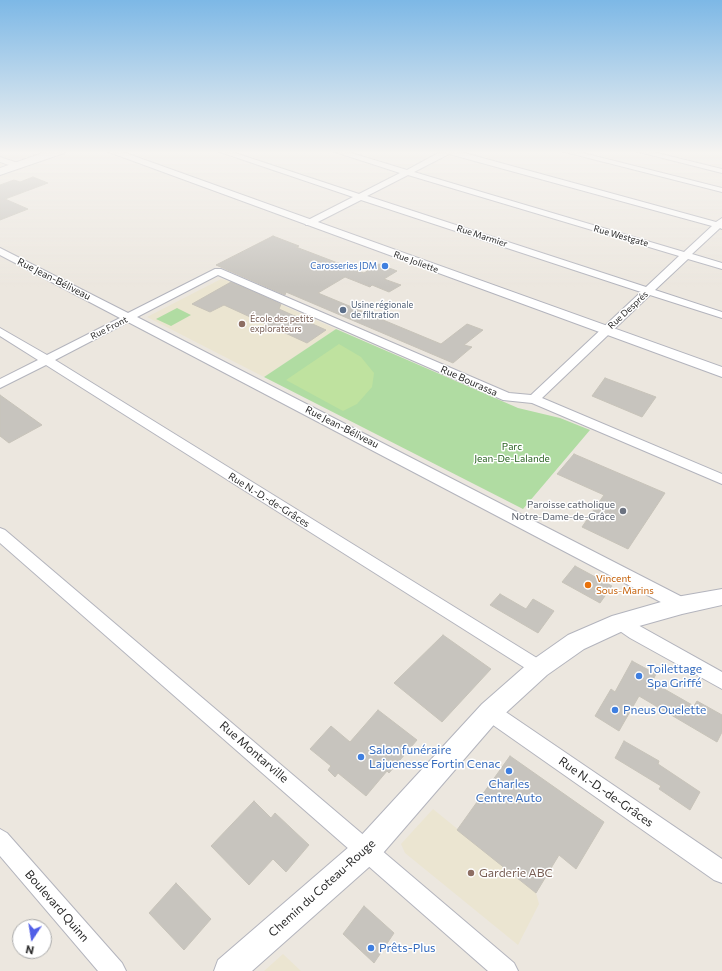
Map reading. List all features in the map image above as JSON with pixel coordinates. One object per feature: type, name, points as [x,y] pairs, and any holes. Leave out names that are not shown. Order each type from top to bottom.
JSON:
[{"type":"street","name":"Rue Joliette","points":[[234,196],[722,372]]},
{"type":"street","points":[[309,223],[359,196]]},
{"type":"street","name":"Rue Marmier","points":[[361,196],[722,315]]},
{"type":"street","name":"Rue Westgate","points":[[485,196],[722,266]]},
{"type":"street","points":[[615,196],[720,224]]},
{"type":"street","name":"Rue Després","points":[[534,399],[685,255],[720,224]]},
{"type":"street","name":"Rue Jean-Béliveau","points":[[0,251],[682,605]]},
{"type":"street","name":"Rue Front","points":[[0,384],[218,272]]},
{"type":"street","name":"Rue Bourassa","points":[[218,272],[507,397],[534,399],[722,479]]},
{"type":"street","name":"Rue N.-D.-de-Grâces","points":[[0,331],[539,668]]},
{"type":"street","name":"Rue Montarville","points":[[0,534],[506,971]]},
{"type":"street","name":"Chemin du Coteau-Rouge","points":[[229,971],[367,850],[490,712],[539,668],[576,642],[620,622],[682,605],[722,597]]},
{"type":"street","points":[[620,622],[636,633],[722,680]]},
{"type":"street","name":"Rue N.-D.-de-Grâces","points":[[490,712],[722,872]]},
{"type":"street","name":"Boulevard Quinn","points":[[0,840],[114,971]]},
{"type":"shaded area","name":"École des petits explorateurs","points":[[221,279],[336,329],[264,377],[147,317]]},
{"type":"shaded area","name":"Garderie ABC","points":[[433,809],[536,893],[539,904],[518,945],[405,853],[401,844]]},
{"type":"shaded area","points":[[283,954],[301,971],[264,971]]},
{"type":"green space","points":[[177,308],[191,315],[171,326],[156,319]]},
{"type":"green space","name":"Parc Jean-De-Lalande","points":[[336,329],[518,408],[560,418],[590,430],[523,509],[264,377]]},
{"type":"green space","points":[[339,344],[361,357],[374,373],[372,387],[357,404],[343,411],[286,380]]},
{"type":"building","points":[[0,196],[12,196],[5,199],[28,209],[0,220]]},
{"type":"building","name":"Usine régionale de filtration","points":[[273,236],[299,246],[296,247],[364,273],[379,264],[397,271],[384,279],[401,285],[389,292],[372,285],[370,287],[345,277],[318,293],[441,344],[467,324],[483,330],[464,345],[472,347],[453,363],[286,292],[285,295],[216,265]]},
{"type":"building","points":[[231,282],[281,304],[279,309],[326,330],[307,343],[224,305],[210,312],[192,304]]},
{"type":"building","points":[[605,378],[656,397],[642,417],[592,396]]},
{"type":"building","points":[[0,395],[42,425],[9,443],[0,436]]},
{"type":"building","name":"Paroisse catholique Notre-Dame-de-Grâce","points":[[574,454],[665,493],[628,549],[582,527],[604,495],[557,474]]},
{"type":"building","name":"Vincent Sous-Marins","points":[[575,566],[612,586],[600,603],[562,582]]},
{"type":"building","points":[[500,594],[526,609],[533,599],[554,611],[538,633],[490,605]]},
{"type":"building","points":[[443,635],[491,669],[442,722],[394,683]]},
{"type":"building","points":[[632,661],[656,674],[652,682],[694,706],[697,701],[722,715],[722,732],[717,742],[639,696],[619,731],[595,716],[611,689],[615,692]]},
{"type":"building","name":"Salon funéraire Lajuenesse Fortin Cenac","points":[[378,710],[417,740],[389,773],[387,771],[366,796],[338,773],[335,777],[328,770],[331,766],[310,749],[331,726],[350,742]]},
{"type":"building","points":[[624,741],[659,761],[658,764],[700,792],[690,810],[659,789],[661,786],[615,758]]},
{"type":"building","points":[[510,756],[604,822],[576,869],[559,855],[536,893],[457,830]]},
{"type":"building","points":[[254,801],[271,818],[275,813],[309,845],[286,872],[273,859],[249,885],[211,846]]},
{"type":"building","points":[[176,883],[211,919],[184,950],[149,913]]},
{"type":"building","name":"Prêts-Plus","points":[[364,906],[394,933],[374,963],[343,934]]},
{"type":"place","name":"Carosseries JDM","points":[[385,266]]},
{"type":"place","name":"Usine régionale de filtration","points":[[343,310]]},
{"type":"place","name":"École des petits explorateurs","points":[[242,324]]},
{"type":"place","name":"Paroisse catholique Notre-Dame-de-Grâce","points":[[623,511]]},
{"type":"place","name":"Vincent Sous-Marins","points":[[588,585]]},
{"type":"place","name":"Toilettage Spa Griffé","points":[[639,676]]},
{"type":"place","name":"Pneus Ouelette","points":[[615,710]]},
{"type":"place","name":"Salon funéraire Lajuenesse Fortin Cenac","points":[[361,757]]},
{"type":"place","name":"Charles Centre Auto","points":[[509,771]]},
{"type":"place","name":"Garderie ABC","points":[[471,873]]},
{"type":"place","name":"Prêts-Plus","points":[[371,948]]}]
